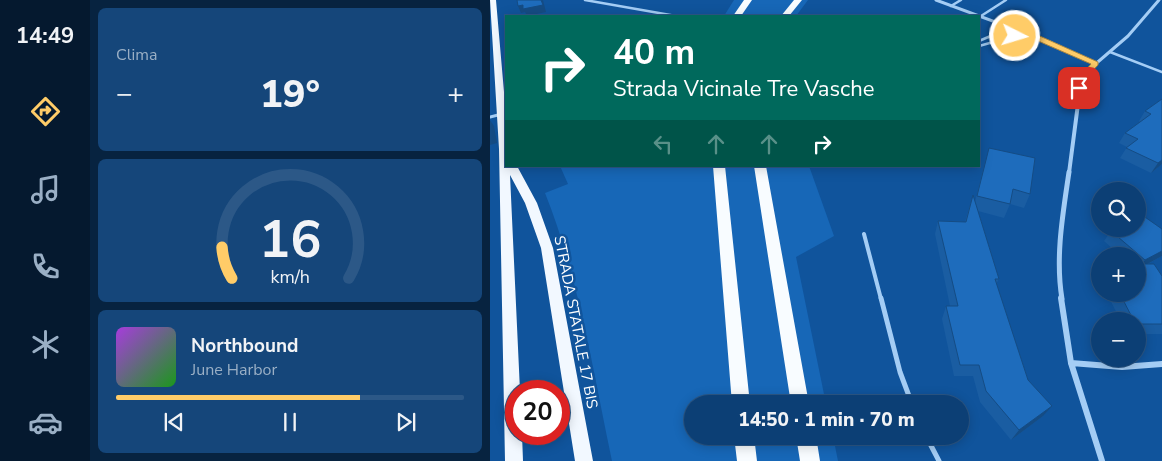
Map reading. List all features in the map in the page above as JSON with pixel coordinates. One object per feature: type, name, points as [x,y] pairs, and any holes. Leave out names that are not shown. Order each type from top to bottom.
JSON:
[{"type":"highway","points":[[738,15],[748,0]]},
{"type":"highway","points":[[786,15],[798,0]]},
{"type":"highway","points":[[719,167],[740,395]]},
{"type":"highway","points":[[760,167],[798,395]]},
{"type":"highway","points":[[745,445],[747,461]]},
{"type":"highway","points":[[807,445],[810,461]]},
{"type":"main road","points":[[493,0],[505,142]]},
{"type":"main road","points":[[506,167],[514,461]]},
{"type":"main road","name":"STRADA STATALE 17 BIS","points":[[512,167],[531,203],[547,248],[584,461]]},
{"type":"street","points":[[936,0],[977,15]]},
{"type":"street","points":[[1102,461],[1071,363],[1060,288],[1061,229],[1079,88],[1084,75],[1128,36],[1160,0]]},
{"type":"street","points":[[980,16],[1096,63]]},
{"type":"street","points":[[1071,363],[1122,367],[1162,364]]},
{"type":"lane","points":[[585,0],[670,15]]},
{"type":"lane","points":[[952,6],[960,0]]},
{"type":"lane","points":[[980,16],[1006,0]]},
{"type":"lane","points":[[980,41],[1000,32],[1018,30]]},
{"type":"lane","points":[[980,46],[1011,37],[1030,35]]},
{"type":"lane","points":[[1110,52],[1162,72]]},
{"type":"lane","points":[[490,117],[502,114]]},
{"type":"lane","points":[[864,234],[900,372],[909,395]]},
{"type":"lane","points":[[931,445],[939,461]]},
{"type":"shaded area","points":[[734,0],[808,0],[797,15],[725,15]]},
{"type":"shaded area","points":[[560,167],[809,167],[834,236],[796,257],[824,395],[684,395],[684,445],[835,445],[838,461],[612,461],[576,291],[557,225],[545,193],[568,184]]},
{"type":"building","points":[[517,0],[541,0],[543,5],[523,9],[523,5],[518,6]]},
{"type":"building","points":[[1162,99],[1162,160],[1158,163],[1126,148],[1138,139],[1125,133],[1151,114],[1145,111]]},
{"type":"building","points":[[989,148],[1035,158],[1030,194],[1013,189],[1010,204],[977,196]]},
{"type":"building","points":[[973,195],[999,279],[995,279],[1028,380],[1052,406],[1019,430],[986,391],[979,365],[960,365],[946,306],[958,306],[938,221],[966,222]]},
{"type":"building","points":[[1146,218],[1162,229],[1162,251],[1146,259],[1146,247],[1130,247],[1118,237],[1146,237]]},
{"type":"building","points":[[1146,264],[1154,264],[1162,276],[1162,324],[1146,324],[1146,312],[1129,312],[1124,302],[1146,302]]},
{"type":"route","points":[[1015,36],[1030,35],[1060,46],[1096,63],[1084,75],[1079,88]]}]
